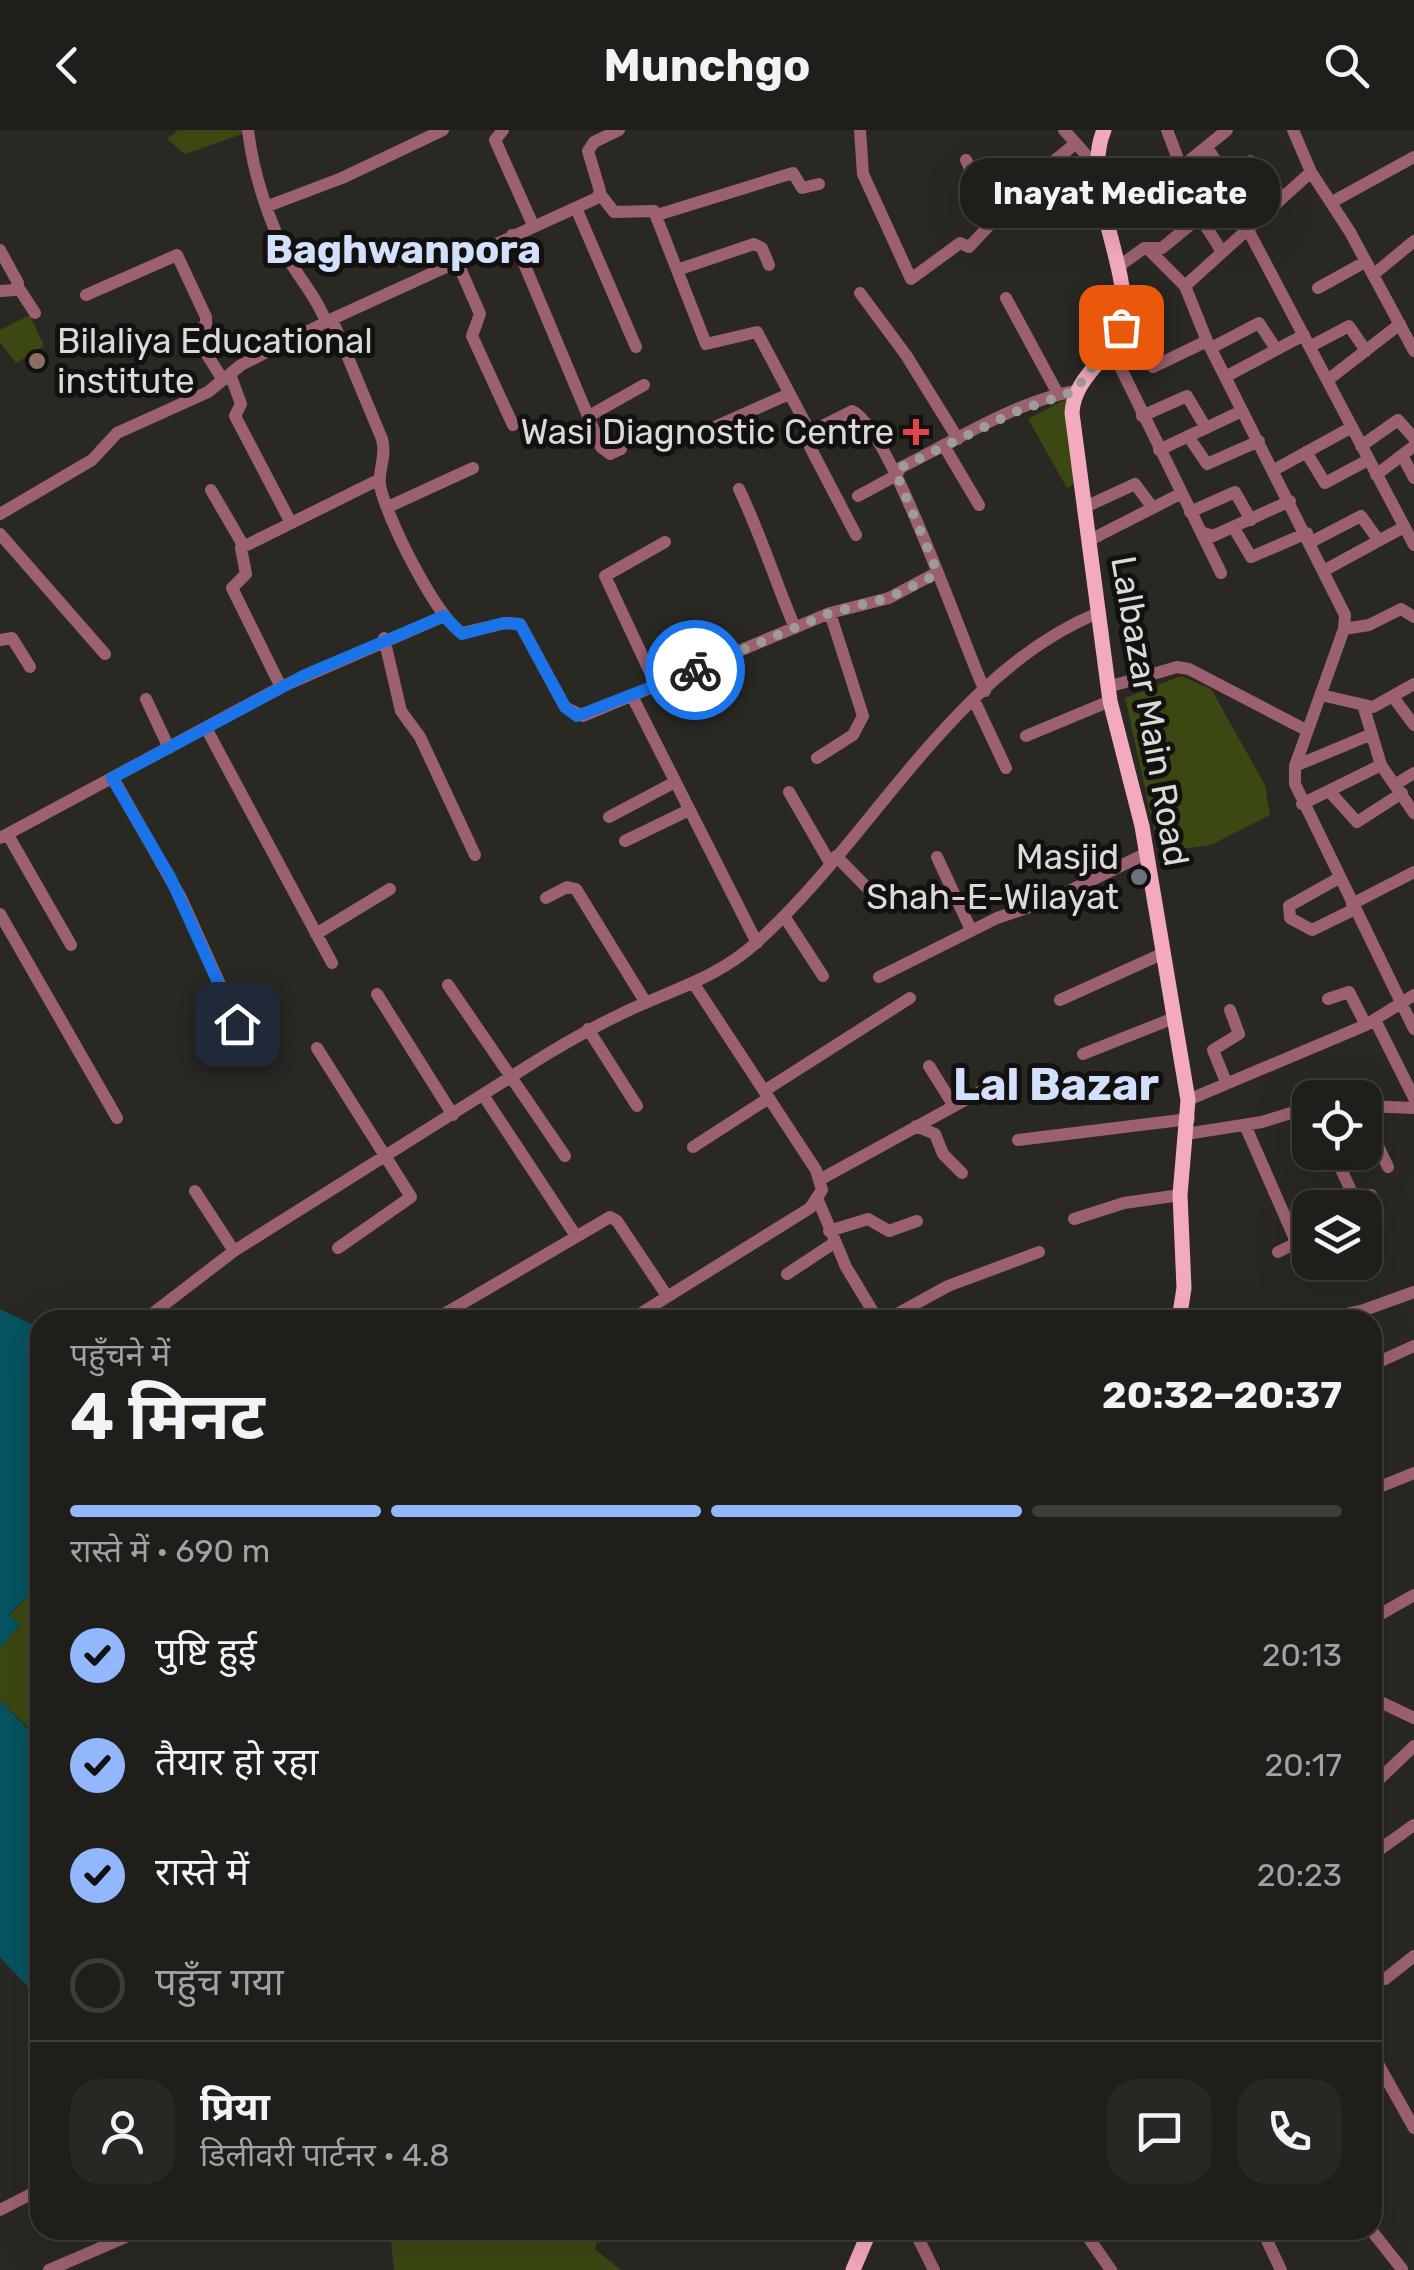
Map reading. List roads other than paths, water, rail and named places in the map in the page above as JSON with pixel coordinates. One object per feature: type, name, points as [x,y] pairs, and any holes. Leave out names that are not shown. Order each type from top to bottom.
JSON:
[{"type":"main road","points":[[1075,391],[1110,346],[1124,311],[1096,166],[1104,130]]},
{"type":"main road","name":"Lalbazar Main Road","points":[[1075,391],[1072,413],[1109,694],[1145,854],[1188,1100],[1180,1195],[1184,1288],[1181,1310]]},
{"type":"main road","points":[[853,2270],[866,2240]]},
{"type":"street","points":[[248,130],[268,206],[286,254],[329,320],[385,450],[380,480],[388,507],[444,616],[462,634],[504,623],[520,624],[565,707],[577,716],[830,613],[888,598],[936,574]]},
{"type":"street","points":[[268,206],[352,174],[443,130]]},
{"type":"street","points":[[503,130],[495,140],[533,225]]},
{"type":"street","points":[[619,130],[594,142],[588,151],[600,194],[614,212],[648,208],[657,215],[706,344],[757,332],[810,432],[810,447],[856,536]]},
{"type":"street","points":[[860,130],[863,174],[908,278],[960,244],[969,247],[1002,212],[980,190],[966,160]]},
{"type":"street","points":[[1064,130],[1096,166]]},
{"type":"street","points":[[1180,169],[1227,130]]},
{"type":"street","points":[[1293,130],[1310,172],[1332,202],[1414,350]]},
{"type":"street","points":[[1172,133],[1180,169],[1221,250]]},
{"type":"street","points":[[999,208],[1074,144]]},
{"type":"street","points":[[1118,267],[1147,248],[1162,248],[1236,186],[1207,148]]},
{"type":"street","points":[[1332,202],[1414,157]]},
{"type":"street","points":[[1250,160],[1282,197]]},
{"type":"street","points":[[1185,286],[1310,172]]},
{"type":"street","points":[[657,215],[794,173],[802,188],[818,184]]},
{"type":"street","points":[[0,514],[92,460],[117,433],[194,399],[329,320],[600,194]]},
{"type":"street","points":[[576,208],[636,348]]},
{"type":"street","points":[[1247,228],[1414,545]]},
{"type":"street","points":[[512,235],[604,451],[622,449]]},
{"type":"street","points":[[1373,275],[1414,242]]},
{"type":"street","points":[[677,270],[754,244],[762,248],[770,265]]},
{"type":"street","points":[[1147,248],[1185,286],[1209,345],[1309,537],[1344,615],[1344,629],[1294,766],[1302,804],[1414,1029]]},
{"type":"street","points":[[0,250],[36,313]]},
{"type":"street","points":[[86,294],[178,255],[206,317],[206,325],[196,331],[196,337],[241,404],[235,416],[290,521]]},
{"type":"street","points":[[456,259],[480,314],[472,336],[514,425]]},
{"type":"street","points":[[1318,288],[1365,262]]},
{"type":"street","points":[[0,291],[18,287]]},
{"type":"street","points":[[860,293],[906,356],[958,439]]},
{"type":"street","points":[[1006,298],[1058,394]]},
{"type":"street","points":[[1153,367],[1259,323],[1276,350]]},
{"type":"street","points":[[1329,379],[1400,324]]},
{"type":"street","points":[[1225,377],[1276,350],[1349,326],[1366,351]]},
{"type":"street","points":[[1110,346],[1222,573]]},
{"type":"street","points":[[588,416],[644,385]]},
{"type":"street","points":[[858,496],[897,475],[900,468],[958,439],[1058,394],[1075,391]]},
{"type":"street","points":[[699,434],[788,394]]},
{"type":"street","points":[[1142,416],[1187,396],[1206,428]]},
{"type":"street","points":[[1159,450],[1242,411]]},
{"type":"street","points":[[810,432],[856,412],[897,475],[985,691]]},
{"type":"street","points":[[1361,446],[1398,420],[1414,438]]},
{"type":"street","points":[[1274,470],[1352,427]]},
{"type":"street","points":[[1188,436],[1207,464],[1258,441]]},
{"type":"street","points":[[944,446],[979,505]]},
{"type":"street","points":[[1376,475],[1408,450],[1414,478]]},
{"type":"street","points":[[1306,452],[1324,483],[1368,460]]},
{"type":"street","points":[[388,507],[473,468]]},
{"type":"street","points":[[243,545],[380,480]]},
{"type":"street","points":[[1084,508],[1136,484],[1153,508]]},
{"type":"street","points":[[211,490],[243,545],[246,574],[232,588],[281,687]]},
{"type":"street","points":[[739,490],[766,544],[768,564],[795,628]]},
{"type":"street","points":[[1190,512],[1235,492],[1251,520]]},
{"type":"street","points":[[1088,540],[1180,494]]},
{"type":"street","points":[[1201,532],[1212,536],[1290,501]]},
{"type":"street","points":[[1234,528],[1251,557],[1361,516],[1378,541]]},
{"type":"street","points":[[1325,570],[1404,527]]},
{"type":"street","points":[[0,534],[105,654]]},
{"type":"street","points":[[656,685],[605,576],[665,542]]},
{"type":"street","points":[[1344,629],[1369,625],[1400,609],[1414,617]]},
{"type":"street","points":[[817,758],[852,735],[863,716],[830,613]]},
{"type":"street","points":[[157,1310],[234,1251],[588,1030],[732,964],[784,916],[1028,648],[1098,613]]},
{"type":"street","points":[[71,945],[4,837],[281,687],[384,638],[444,616]]},
{"type":"street","points":[[0,640],[12,638],[30,666]]},
{"type":"street","points":[[384,638],[401,711],[420,737],[475,855]]},
{"type":"street","points":[[1026,736],[1109,694],[1177,667],[1306,730]]},
{"type":"street","points":[[1322,695],[1364,708],[1414,684]]},
{"type":"street","points":[[632,696],[757,943]]},
{"type":"street","points":[[1393,696],[1414,724]]},
{"type":"street","points":[[146,698],[169,748]]},
{"type":"street","points":[[975,702],[1006,768]]},
{"type":"street","points":[[1364,708],[1381,765],[1414,811]]},
{"type":"street","points":[[206,728],[332,964]]},
{"type":"street","points":[[1294,766],[1372,734]]},
{"type":"street","points":[[1302,804],[1381,765]]},
{"type":"street","points":[[1329,791],[1357,822],[1414,773]]},
{"type":"street","points":[[112,778],[180,898],[232,1011],[238,1043]]},
{"type":"street","points":[[609,817],[675,782]]},
{"type":"street","points":[[789,792],[833,859],[882,902]]},
{"type":"street","points":[[626,841],[689,810]]},
{"type":"street","points":[[879,977],[971,930],[1053,899],[1145,854]]},
{"type":"street","points":[[937,857],[971,930]]},
{"type":"street","points":[[1339,878],[1289,906],[1290,918],[1312,930],[1414,872]]},
{"type":"street","points":[[546,898],[568,887],[576,889],[646,1002]]},
{"type":"street","points":[[316,934],[390,889]]},
{"type":"street","points":[[0,914],[117,1118]]},
{"type":"street","points":[[784,916],[823,976]]},
{"type":"street","points":[[1060,1000],[1164,953]]},
{"type":"street","points":[[694,984],[821,1179],[818,1200],[832,1237],[872,1310]]},
{"type":"street","points":[[448,985],[565,1156]]},
{"type":"street","points":[[1328,998],[1349,992],[1414,1098]]},
{"type":"street","points":[[377,994],[453,1115]]},
{"type":"street","points":[[1188,1100],[1370,1023],[1414,995]]},
{"type":"street","points":[[693,1147],[910,998]]},
{"type":"street","points":[[1226,1082],[1213,1050],[1239,1034],[1230,1010]]},
{"type":"street","points":[[1083,1054],[1174,1018]]},
{"type":"street","points":[[588,1030],[637,1106]]},
{"type":"street","points":[[316,1048],[388,1155],[411,1197],[338,1248]]},
{"type":"street","points":[[929,1066],[954,1106]]},
{"type":"street","points":[[821,1179],[998,1082]]},
{"type":"street","points":[[483,1095],[576,1236]]},
{"type":"street","points":[[1382,1107],[1414,1108]]},
{"type":"street","points":[[1018,1140],[1245,1125],[1292,1111]]},
{"type":"street","points":[[1245,1125],[1294,1237],[1294,1244],[1278,1252]]},
{"type":"street","points":[[916,1126],[936,1134],[943,1154],[962,1173]]},
{"type":"street","points":[[1382,1154],[1388,1167]]},
{"type":"street","points":[[196,1191],[234,1251]]},
{"type":"street","points":[[1074,1218],[1124,1203],[1180,1195]]},
{"type":"street","points":[[645,1310],[818,1200]]},
{"type":"street","points":[[451,1310],[613,1217],[667,1296]]},
{"type":"street","points":[[787,1274],[832,1237],[868,1219],[889,1231],[917,1221]]},
{"type":"street","points":[[904,1310],[948,1286],[1040,1252]]},
{"type":"street","points":[[1364,1310],[1414,1292]]},
{"type":"street","points":[[1382,1360],[1414,1346]]},
{"type":"street","points":[[1382,1486],[1414,1473]]},
{"type":"street","points":[[1382,1613],[1414,1595]]},
{"type":"street","points":[[1382,1703],[1414,1718]]},
{"type":"street","points":[[1382,1776],[1414,1746]]},
{"type":"street","points":[[1382,1848],[1414,1826]]},
{"type":"street","points":[[1384,1979],[1414,1956]]},
{"type":"street","points":[[1382,2071],[1414,2128]]},
{"type":"street","points":[[0,2210],[30,2195]]},
{"type":"street","points":[[48,2270],[119,2240]]},
{"type":"street","points":[[919,2240],[934,2270]]},
{"type":"street","points":[[1090,2240],[1111,2270]]},
{"type":"street","points":[[1267,2240],[1282,2270]]},
{"type":"street","points":[[1378,2240],[1401,2270],[1414,2260]]},
{"type":"water","points":[[0,1309],[30,1323],[30,1593],[9,1615],[20,1625],[0,1648]]},
{"type":"water","points":[[0,1701],[30,1731],[30,1989],[0,1957]]},
{"type":"place","name":"Inayat Medicate","points":[[1121,327]]},
{"type":"place","name":"Bilaliya Educational institute","points":[[37,361]]},
{"type":"place","name":"Wasi Diagnostic Centre","points":[[916,432]]},
{"type":"place","name":"Masjid Shah-E-Wilayat","points":[[1139,877]]},
{"type":"district","name":"Baghwanpora","points":[[403,249]]},
{"type":"district","name":"Lal Bazar","points":[[1056,1084]]}]
